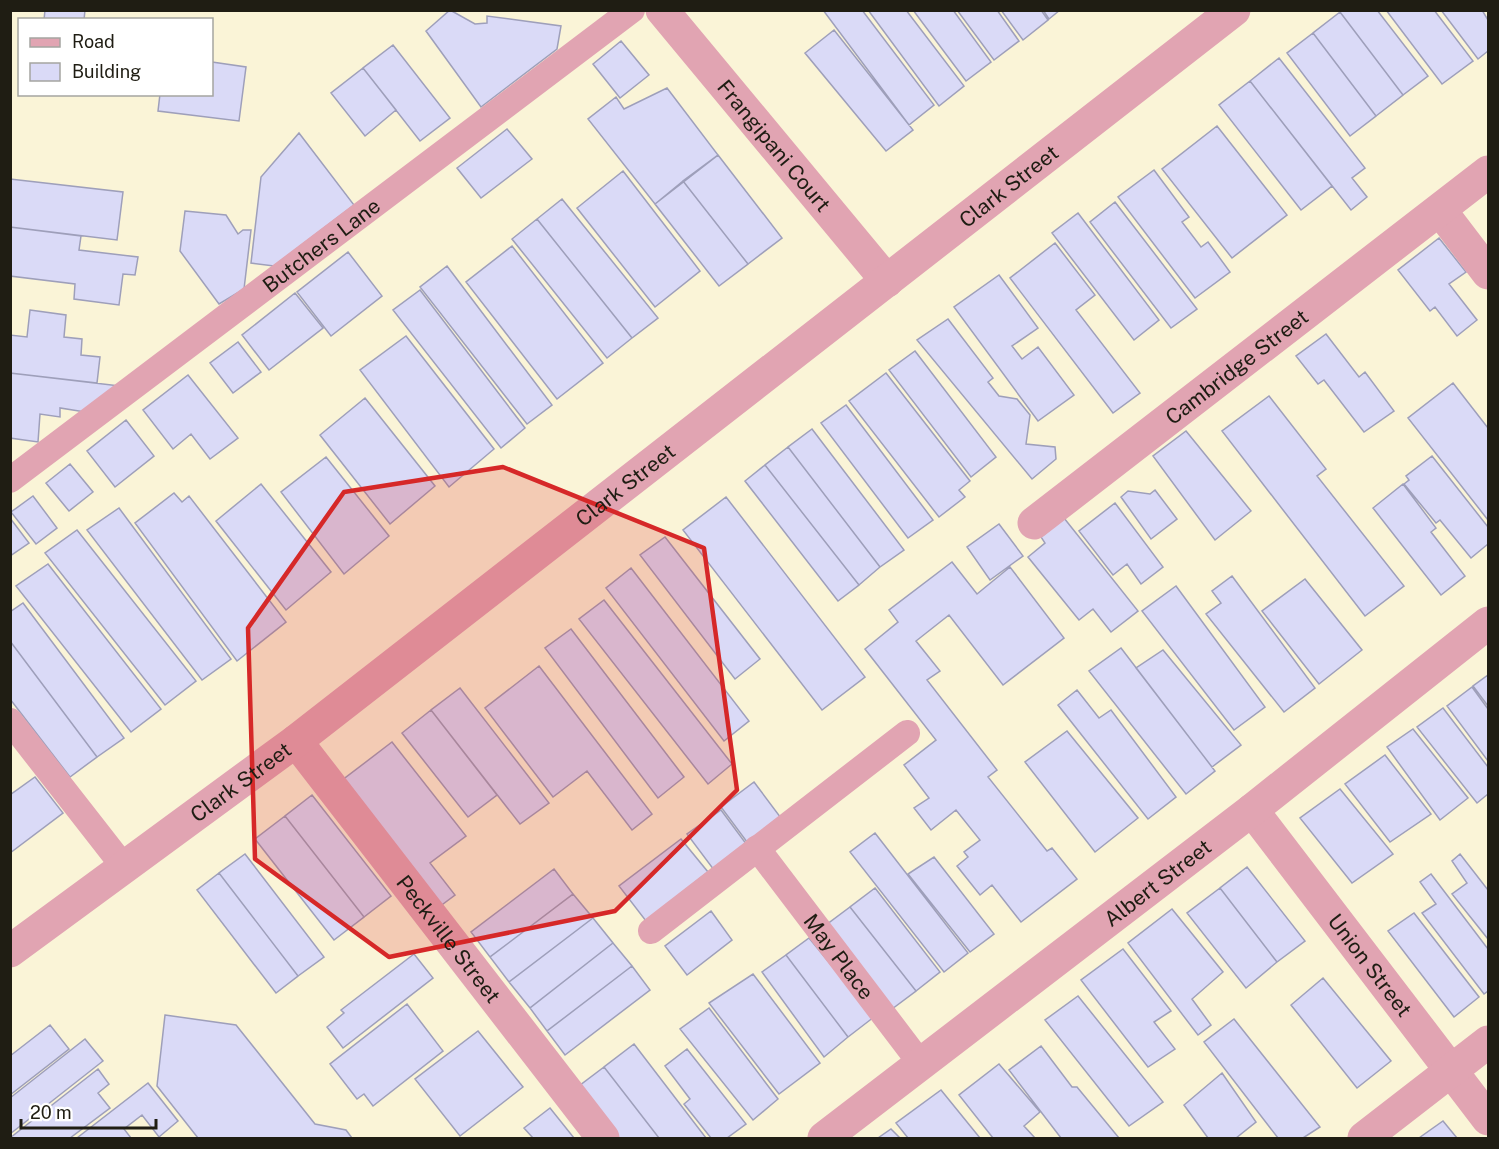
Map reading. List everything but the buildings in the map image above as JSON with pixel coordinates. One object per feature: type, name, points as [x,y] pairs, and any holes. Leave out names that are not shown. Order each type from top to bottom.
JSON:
[{"type":"street","name":"Frangipani Court","points":[[662,10],[886,280]]},
{"type":"street","name":"Clark Street","points":[[10,951],[296,741],[1234,10]]},
{"type":"street","name":"Cambridge Street","points":[[1034,523],[1488,172]]},
{"type":"street","points":[[1440,210],[1488,273]]},
{"type":"street","name":"Albert Street","points":[[824,1138],[1252,810],[1488,623]]},
{"type":"street","name":"Peckville Street","points":[[296,741],[603,1138]]},
{"type":"street","name":"Union Street","points":[[1252,810],[1488,1119]]},
{"type":"street","points":[[1364,1138],[1488,1042]]},
{"type":"lane","name":"Butchers Lane","points":[[10,480],[632,10]]},
{"type":"lane","points":[[10,721],[124,867]]},
{"type":"lane","points":[[651,931],[907,733]]},
{"type":"lane","name":"May Place","points":[[757,848],[921,1064]]},
{"type":"highlighted area","points":[[503,467],[704,548],[737,790],[615,911],[389,957],[255,859],[248,628],[344,492]]}]
